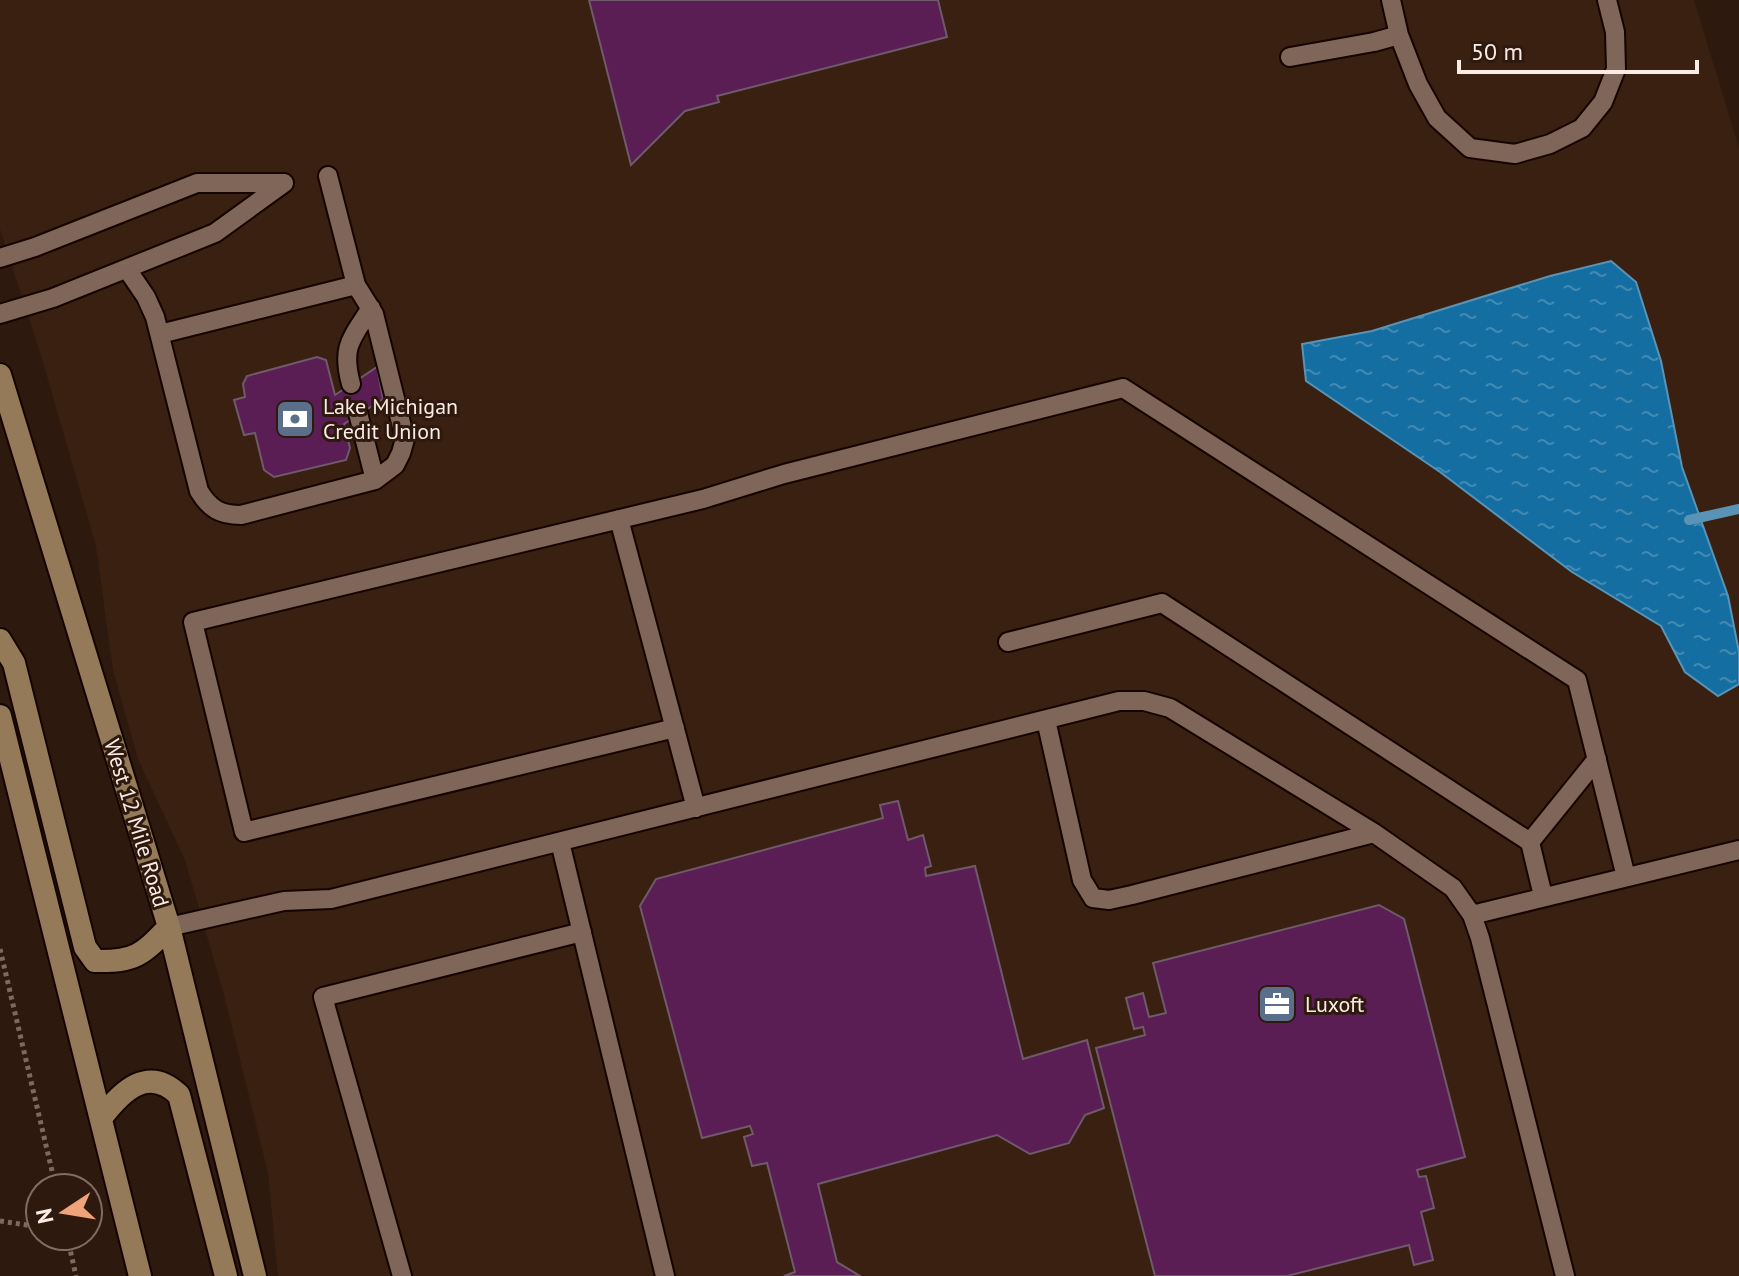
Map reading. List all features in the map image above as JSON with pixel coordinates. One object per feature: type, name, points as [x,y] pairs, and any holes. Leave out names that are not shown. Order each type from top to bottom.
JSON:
[{"type":"main road","name":"West 12 Mile Road","points":[[0,375],[169,927],[255,1276]]},
{"type":"main road","points":[[0,640],[14,663],[85,947],[95,961],[121,962],[146,951],[169,927]]},
{"type":"main road","points":[[0,716],[140,1276]]},
{"type":"main road","points":[[102,1117],[116,1099],[132,1086],[149,1081],[167,1084],[179,1095],[226,1276]]},
{"type":"lane","points":[[1391,0],[1399,35],[1418,84],[1437,118],[1470,148],[1515,154],[1550,144],[1582,128],[1603,102],[1616,69],[1615,32],[1607,0]]},
{"type":"lane","points":[[1290,57],[1399,35]]},
{"type":"lane","points":[[127,269],[146,297],[160,334],[199,491],[215,511],[241,515],[375,480],[395,465],[405,439],[371,308],[356,285],[328,176]]},
{"type":"lane","points":[[0,258],[197,183],[284,183],[215,233],[53,298],[0,314]]},
{"type":"lane","points":[[160,334],[356,285]]},
{"type":"lane","points":[[351,384],[345,362],[347,348],[371,308]]},
{"type":"lane","points":[[675,728],[244,832],[193,622],[619,519],[1123,388],[1577,680],[1626,877]]},
{"type":"lane","points":[[358,413],[375,480]]},
{"type":"lane","points":[[619,519],[696,808]]},
{"type":"lane","points":[[1008,642],[1162,603],[1530,842],[1543,896]]},
{"type":"lane","points":[[169,927],[284,901],[331,899],[1119,701],[1144,701],[1170,708],[1374,833],[1453,888],[1472,915],[1480,938],[1565,1276]]},
{"type":"lane","points":[[1046,720],[1082,880],[1093,898],[1109,900],[1132,895],[1374,833]]},
{"type":"lane","points":[[1530,842],[1597,759]]},
{"type":"lane","points":[[560,842],[665,1276]]},
{"type":"lane","points":[[1472,915],[1739,850]]},
{"type":"lane","points":[[402,1276],[323,997],[582,932]]},
{"type":"path","points":[[0,949],[52,1172]]},
{"type":"path","points":[[0,1221],[24,1225]]},
{"type":"path","points":[[71,1252],[76,1276]]},
{"type":"shaded area","points":[[0,0],[1694,0],[1739,148],[1739,1276],[278,1276],[268,1173],[224,995],[185,860],[138,759],[113,670],[96,546],[40,352],[0,229]]},
{"type":"water","points":[[1611,261],[1636,282],[1661,361],[1682,467],[1728,596],[1739,652],[1739,684],[1718,696],[1685,672],[1661,626],[1572,572],[1440,472],[1306,381],[1302,344],[1372,331],[1550,276]]},
{"type":"building","points":[[589,0],[938,0],[947,37],[717,96],[719,102],[685,111],[631,165]]},
{"type":"building","name":"Lake Michigan Credit Union","points":[[317,357],[326,360],[335,395],[377,367],[383,399],[344,424],[350,448],[346,460],[274,477],[264,470],[255,433],[244,435],[234,400],[245,397],[243,384],[247,376]]},
{"type":"building","points":[[898,801],[908,840],[923,835],[931,866],[925,868],[926,876],[975,866],[1023,1059],[1087,1040],[1104,1108],[1085,1115],[1069,1143],[1030,1154],[997,1135],[818,1184],[837,1262],[860,1276],[784,1276],[795,1272],[767,1163],[752,1166],[744,1137],[753,1134],[750,1126],[702,1138],[640,906],[656,879],[883,818],[880,805]]},
{"type":"building","points":[[1379,905],[1404,919],[1465,1157],[1417,1170],[1419,1177],[1426,1176],[1434,1208],[1421,1212],[1433,1260],[1414,1265],[1409,1245],[1287,1276],[1155,1276],[1096,1048],[1145,1035],[1143,1027],[1134,1029],[1126,998],[1143,993],[1149,1017],[1166,1013],[1153,963]]},
{"type":"waterway","points":[[1689,520],[1739,509]]},
{"type":"place","name":"Lake Michigan Credit Union","points":[[295,419]]},
{"type":"place","name":"Luxoft","points":[[1277,1004]]}]
